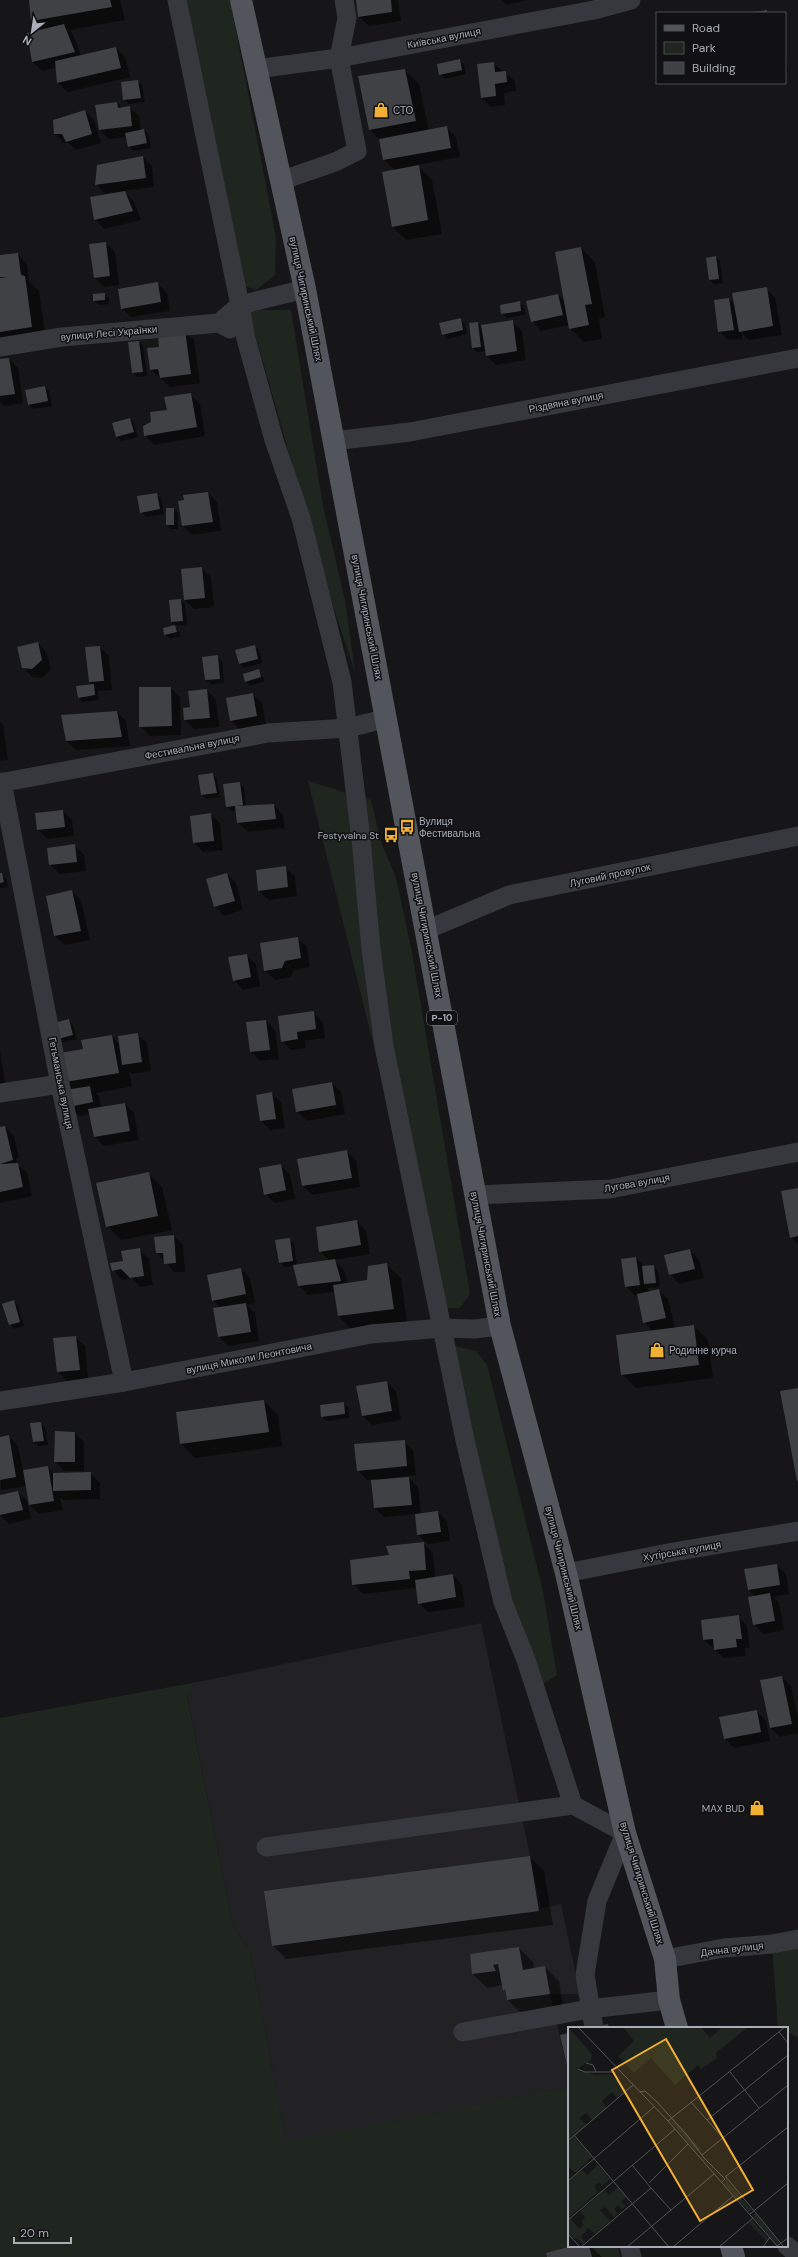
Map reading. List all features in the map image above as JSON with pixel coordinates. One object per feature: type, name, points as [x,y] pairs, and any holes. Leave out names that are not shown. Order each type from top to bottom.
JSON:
[{"type":"main road","name":"вулиця Чигиринський Шлях","points":[[241,0],[305,289],[377,669],[384,719],[426,930],[474,1196],[500,1326],[566,1574],[625,1833],[665,1959],[670,2000],[677,2027]]},
{"type":"main road","points":[[731,2247],[734,2257]]},
{"type":"street","points":[[177,0],[245,335],[274,440],[301,518],[342,682],[370,941],[384,1046],[465,1440],[503,1602],[526,1660],[573,1805]]},
{"type":"street","points":[[280,181],[335,162],[357,152],[339,58],[347,18],[344,0]]},
{"type":"street","name":"Київська вулиця","points":[[256,69],[339,58],[594,10],[631,0]]},
{"type":"street","points":[[245,335],[219,323],[240,305],[305,289]]},
{"type":"street","name":"вулиця Лесі Українки","points":[[0,347],[62,337],[219,323]]},
{"type":"street","name":"Різдвяна вулиця","points":[[333,441],[410,432],[798,358]]},
{"type":"street","name":"Фестивальна вулиця","points":[[1,783],[268,733],[348,728],[384,719]]},
{"type":"street","name":"Гетьманська вулиця","points":[[1,783],[60,1084],[124,1382]]},
{"type":"street","name":"Луговий провулок","points":[[426,930],[509,895],[798,836]]},
{"type":"street","points":[[0,1093],[60,1084]]},
{"type":"street","name":"Лугова вулиця","points":[[474,1196],[610,1189],[798,1152]]},
{"type":"street","name":"вулиця Миколи Леонтовича","points":[[0,1401],[124,1382],[371,1334],[442,1328],[474,1329],[500,1326]]},
{"type":"street","name":"Хутірська вулиця","points":[[566,1574],[673,1552],[798,1531]]},
{"type":"street","points":[[266,1847],[573,1805],[625,1833],[597,1901],[585,1975],[589,2009],[594,2027]]},
{"type":"street","name":"Дачна вулиця","points":[[665,1959],[724,1948],[772,1944],[798,1938]]},
{"type":"street","points":[[463,2032],[589,2009],[670,2000]]},
{"type":"street","points":[[630,2247],[632,2257]]},
{"type":"street","points":[[788,2247],[798,2255]]},
{"type":"shaded area","points":[[481,1623],[541,1908],[561,1904],[580,1994],[550,1994],[568,2072],[568,2087],[286,2143],[250,1950],[233,1927],[187,1695],[198,1682]]},
{"type":"green space","points":[[185,0],[230,0],[276,237],[275,275],[256,290],[242,285]]},
{"type":"green space","points":[[248,310],[291,310],[323,506],[345,600],[355,672],[334,609]]},
{"type":"green space","points":[[308,781],[371,800],[381,842],[396,878],[411,947],[470,1294],[460,1308],[439,1308]]},
{"type":"green space","points":[[450,1345],[476,1351],[487,1365],[543,1591],[557,1675],[538,1687],[525,1664]]},
{"type":"green space","points":[[198,1682],[187,1696],[233,1927],[250,1950],[286,2142],[568,2087],[568,2247],[618,2247],[620,2257],[0,2257],[0,1718]]},
{"type":"green space","points":[[798,1939],[798,2037],[788,2032],[788,2027],[778,2027],[772,1944]]},
{"type":"building","points":[[29,0],[110,0],[112,7],[31,21]]},
{"type":"building","points":[[356,0],[391,0],[392,12],[358,17]]},
{"type":"building","points":[[767,10],[767,12],[755,12]]},
{"type":"building","points":[[64,24],[75,52],[32,62],[27,33]]},
{"type":"building","points":[[116,47],[121,68],[57,83],[55,61]]},
{"type":"building","points":[[460,59],[462,70],[439,75],[437,64]]},
{"type":"building","points":[[494,62],[495,72],[506,71],[507,82],[495,84],[496,96],[481,98],[477,64]]},
{"type":"building","points":[[405,69],[416,121],[369,130],[358,76]]},
{"type":"building","points":[[138,80],[141,98],[123,100],[121,82]]},
{"type":"building","points":[[117,102],[118,108],[130,106],[132,126],[99,130],[95,105]]},
{"type":"building","points":[[85,110],[92,134],[66,142],[62,134],[54,134],[53,120]]},
{"type":"building","points":[[447,126],[451,148],[383,160],[379,139]]},
{"type":"building","points":[[144,129],[147,143],[128,147],[125,133]]},
{"type":"building","points":[[143,156],[146,178],[95,185],[97,165]]},
{"type":"building","points":[[419,165],[428,220],[392,227],[382,172]]},
{"type":"building","points":[[125,191],[133,211],[94,220],[90,197]]},
{"type":"building","points":[[106,242],[110,276],[94,278],[89,244]]},
{"type":"building","points":[[581,247],[592,304],[585,305],[589,325],[569,329],[555,252]]},
{"type":"building","points":[[18,253],[21,275],[25,276],[32,327],[0,332],[0,278],[7,277],[0,277],[0,255]]},
{"type":"building","points":[[716,256],[719,279],[709,280],[706,258]]},
{"type":"building","points":[[158,282],[161,302],[121,309],[118,289]]},
{"type":"building","points":[[767,287],[773,326],[739,332],[732,293]]},
{"type":"building","points":[[105,293],[105,300],[93,301],[93,294]]},
{"type":"building","points":[[558,294],[563,315],[531,322],[526,301]]},
{"type":"building","points":[[729,298],[734,330],[718,332],[714,300]]},
{"type":"building","points":[[520,301],[521,311],[501,314],[500,305]]},
{"type":"building","points":[[461,318],[463,330],[442,335],[439,323]]},
{"type":"building","points":[[513,320],[517,351],[486,356],[481,325]]},
{"type":"building","points":[[478,322],[481,347],[472,348],[469,323]]},
{"type":"building","points":[[185,330],[191,374],[160,378],[158,369],[150,370],[147,348],[159,347],[158,334]]},
{"type":"building","points":[[139,341],[143,372],[132,373],[128,342]]},
{"type":"building","points":[[9,358],[15,394],[0,396],[0,359]]},
{"type":"building","points":[[45,386],[48,401],[28,405],[25,390]]},
{"type":"building","points":[[191,393],[197,427],[144,436],[143,426],[151,422],[150,412],[167,410],[164,397]]},
{"type":"building","points":[[130,418],[134,432],[116,437],[112,423]]},
{"type":"building","points":[[208,492],[213,522],[182,526],[178,501],[184,500],[183,495]]},
{"type":"building","points":[[157,493],[160,509],[140,513],[137,496]]},
{"type":"building","points":[[166,508],[174,508],[174,525],[166,525]]},
{"type":"building","points":[[202,567],[205,598],[184,600],[181,569]]},
{"type":"building","points":[[181,599],[183,621],[171,622],[169,600]]},
{"type":"building","points":[[175,625],[177,632],[164,635],[163,628]]},
{"type":"building","points":[[38,642],[42,660],[32,669],[22,668],[17,647]]},
{"type":"building","points":[[255,645],[258,659],[239,664],[235,650]]},
{"type":"building","points":[[100,646],[104,681],[89,682],[85,647]]},
{"type":"building","points":[[218,655],[220,679],[205,680],[202,657]]},
{"type":"building","points":[[259,669],[261,677],[245,682],[243,674]]},
{"type":"building","points":[[94,684],[95,695],[78,698],[76,686]]},
{"type":"building","points":[[139,687],[171,687],[172,726],[139,727]]},
{"type":"building","points":[[207,689],[210,718],[184,720],[183,708],[190,707],[188,691]]},
{"type":"building","points":[[253,693],[257,716],[230,721],[226,698]]},
{"type":"building","points":[[117,711],[122,737],[66,741],[61,715]]},
{"type":"building","points":[[213,773],[217,793],[201,795],[198,775]]},
{"type":"building","points":[[240,782],[243,805],[237,806],[274,804],[276,819],[237,823],[235,806],[226,807],[223,784]]},
{"type":"building","points":[[63,810],[65,827],[37,830],[35,813]]},
{"type":"building","points":[[211,813],[214,841],[193,843],[190,816]]},
{"type":"building","points":[[75,844],[77,862],[49,865],[47,848]]},
{"type":"building","points":[[286,866],[288,887],[258,891],[256,870]]},
{"type":"building","points":[[0,873],[2,873],[4,882],[0,883]]},
{"type":"building","points":[[227,873],[235,901],[214,907],[206,879]]},
{"type":"building","points":[[72,890],[81,931],[54,936],[46,896]]},
{"type":"building","points":[[298,937],[301,958],[285,961],[282,968],[264,971],[260,943]]},
{"type":"building","points":[[247,954],[251,977],[233,981],[228,957]]},
{"type":"building","points":[[314,1011],[316,1029],[297,1032],[298,1039],[281,1042],[278,1016]]},
{"type":"building","points":[[69,1019],[73,1035],[54,1040],[50,1024]]},
{"type":"building","points":[[266,1020],[270,1050],[250,1052],[246,1022]]},
{"type":"building","points":[[138,1033],[142,1062],[122,1065],[118,1036]]},
{"type":"building","points":[[112,1035],[119,1073],[65,1082],[60,1053],[83,1049],[81,1040]]},
{"type":"building","points":[[332,1082],[336,1105],[296,1112],[292,1089]]},
{"type":"building","points":[[90,1086],[93,1102],[69,1107],[66,1090]]},
{"type":"building","points":[[272,1092],[276,1119],[260,1121],[256,1095]]},
{"type":"building","points":[[125,1103],[130,1131],[94,1137],[88,1109]]},
{"type":"building","points":[[5,1126],[13,1160],[0,1164],[0,1127]]},
{"type":"building","points":[[347,1150],[352,1178],[302,1186],[297,1159]]},
{"type":"building","points":[[18,1163],[23,1187],[0,1192],[0,1164]]},
{"type":"building","points":[[281,1164],[286,1190],[264,1195],[259,1168]]},
{"type":"building","points":[[149,1172],[158,1216],[106,1227],[96,1183]]},
{"type":"building","points":[[798,1188],[798,1236],[790,1238],[781,1191]]},
{"type":"building","points":[[357,1220],[361,1245],[319,1252],[316,1227]]},
{"type":"building","points":[[174,1235],[176,1263],[164,1264],[163,1253],[156,1253],[154,1237]]},
{"type":"building","points":[[290,1238],[293,1261],[279,1263],[275,1240]]},
{"type":"building","points":[[140,1248],[144,1276],[130,1278],[121,1269],[112,1271],[110,1263],[123,1261],[121,1251]]},
{"type":"building","points":[[690,1249],[695,1269],[669,1275],[664,1255]]},
{"type":"building","points":[[636,1257],[640,1285],[625,1287],[621,1259]]},
{"type":"building","points":[[335,1259],[341,1281],[298,1286],[293,1265]]},
{"type":"building","points":[[387,1263],[394,1309],[338,1316],[333,1285],[367,1280],[368,1266]]},
{"type":"building","points":[[654,1265],[656,1283],[644,1284],[642,1266]]},
{"type":"building","points":[[241,1268],[246,1294],[212,1301],[207,1275]]},
{"type":"building","points":[[659,1289],[666,1318],[643,1323],[637,1294]]},
{"type":"building","points":[[14,1300],[20,1322],[9,1325],[2,1304]]},
{"type":"building","points":[[246,1303],[251,1332],[218,1337],[213,1308]]},
{"type":"building","name":"Родинне курча","points":[[694,1325],[699,1365],[621,1375],[616,1335]]},
{"type":"building","points":[[76,1336],[80,1370],[57,1372],[53,1338]]},
{"type":"building","points":[[387,1381],[392,1411],[362,1416],[356,1386]]},
{"type":"building","points":[[798,1388],[798,1481],[797,1481],[780,1391]]},
{"type":"building","points":[[264,1400],[269,1432],[180,1444],[176,1412]]},
{"type":"building","points":[[344,1402],[345,1414],[321,1417],[320,1405]]},
{"type":"building","points":[[41,1422],[44,1441],[33,1442],[30,1423]]},
{"type":"building","points":[[55,1431],[75,1432],[75,1462],[54,1462]]},
{"type":"building","points":[[9,1435],[16,1477],[0,1480],[0,1437]]},
{"type":"building","points":[[405,1440],[407,1466],[357,1471],[354,1444]]},
{"type":"building","points":[[48,1466],[54,1501],[29,1505],[23,1470]]},
{"type":"building","points":[[91,1472],[91,1490],[53,1491],[53,1473]]},
{"type":"building","points":[[409,1477],[412,1505],[374,1508],[371,1480]]},
{"type":"building","points":[[18,1491],[23,1510],[0,1515],[0,1495]]},
{"type":"building","points":[[438,1511],[441,1532],[417,1535],[415,1514]]},
{"type":"building","points":[[424,1542],[426,1570],[409,1571],[410,1579],[352,1585],[350,1560],[389,1555],[386,1546]]},
{"type":"building","points":[[777,1564],[780,1585],[748,1590],[744,1569]]},
{"type":"building","points":[[453,1574],[456,1597],[418,1604],[415,1580]]},
{"type":"building","points":[[770,1593],[775,1621],[753,1625],[748,1597]]},
{"type":"building","points":[[739,1615],[742,1639],[736,1639],[737,1647],[714,1650],[713,1639],[703,1640],[701,1620]]},
{"type":"building","points":[[782,1676],[792,1724],[770,1728],[760,1680]]},
{"type":"building","points":[[757,1710],[761,1732],[724,1739],[719,1717]]},
{"type":"building","points":[[530,1856],[539,1911],[272,1946],[264,1891]]},
{"type":"building","points":[[519,1947],[523,1970],[545,1966],[550,1994],[507,2000],[505,1989],[503,1991],[498,1964],[493,1965],[496,1971],[472,1974],[470,1954]]},
{"type":"building","points":[[608,2024],[609,2027],[592,2027]]},
{"type":"building","points":[[568,2033],[568,2070],[560,2035]]},
{"type":"building","points":[[568,2247],[589,2247],[592,2257],[547,2257],[546,2253]]},
{"type":"place","name":"СТО","points":[[381,110]]},
{"type":"place","name":"Вулиця Фестивальна","points":[[407,827]]},
{"type":"place","name":"Festyvalna St","points":[[391,835]]},
{"type":"place","name":"Родинне курча","points":[[657,1350]]},
{"type":"place","name":"MAX BUD","points":[[757,1808]]}]
